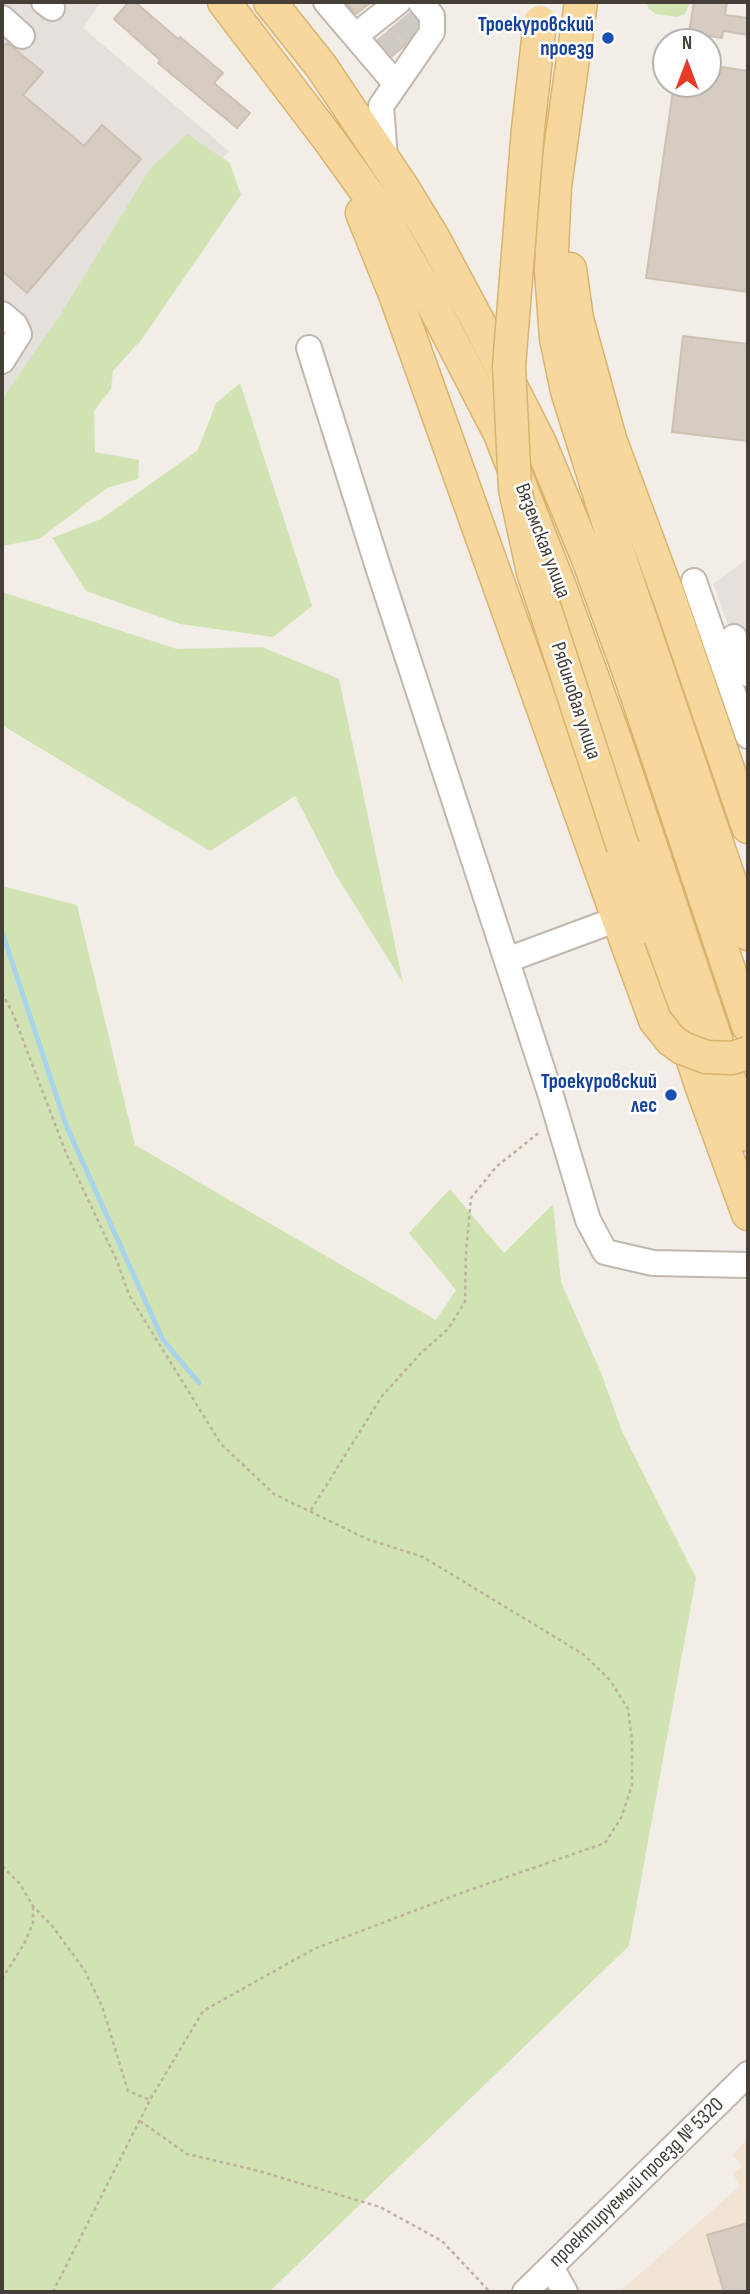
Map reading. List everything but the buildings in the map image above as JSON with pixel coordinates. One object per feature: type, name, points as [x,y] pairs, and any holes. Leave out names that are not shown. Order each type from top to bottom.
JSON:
[{"type":"main road","name":"Вяземская улица","points":[[224,2],[381,212],[428,295],[504,444],[560,587],[618,748],[748,1135]]},
{"type":"main road","name":"Вяземская улица","points":[[270,2],[321,66],[385,159],[433,237],[530,422],[561,492],[631,678],[748,1026]]},
{"type":"main road","points":[[581,2],[555,186],[551,271],[556,338],[567,391],[614,541],[748,934]]},
{"type":"main road","name":"Рябиновая улица","points":[[541,12],[528,129],[509,366],[510,434],[515,489],[533,572],[701,1085],[748,1214]]},
{"type":"main road","points":[[565,128],[568,260],[577,319],[589,366],[610,439],[670,600],[746,820]]},
{"type":"main road","points":[[330,141],[396,297],[655,1020],[671,1040],[693,1053],[719,1059],[748,1053]]},
{"type":"street","points":[[326,2],[383,51]]},
{"type":"street","points":[[406,22],[432,32],[432,16],[420,2]]},
{"type":"street","points":[[2,18],[22,36]]},
{"type":"street","points":[[385,159],[381,106],[383,51],[406,22]]},
{"type":"street","points":[[383,51],[406,22]]},
{"type":"street","points":[[2,314],[15,325],[19,334],[2,361]]},
{"type":"street","points":[[309,348],[588,1220],[605,1252],[653,1263],[748,1265]]},
{"type":"street","points":[[694,581],[748,736]]},
{"type":"street","points":[[734,637],[748,674]]},
{"type":"street","points":[[507,960],[604,924]]},
{"type":"street","name":"проектируемый проезд № 5320","points":[[525,2292],[748,2074]]},
{"type":"street","points":[[551,2267],[565,2292]]},
{"type":"path","points":[[2,993],[13,1014],[66,1153],[135,1305],[221,1444],[274,1494],[366,1539],[423,1557],[583,1654],[610,1680],[628,1709],[632,1740],[632,1785],[621,1818],[605,1843],[461,1893],[314,1949],[203,2011],[150,2100],[53,2292]]},
{"type":"path","points":[[311,1510],[382,1396],[447,1329],[466,1302],[466,1252],[471,1198],[496,1167],[557,1118]]},
{"type":"path","points":[[2,1866],[20,1884],[33,1906],[53,1927],[85,1971],[102,2006],[128,2091],[150,2100]]},
{"type":"path","points":[[2,1979],[24,1944],[33,1923],[33,1906]]},
{"type":"path","points":[[139,2121],[187,2154],[380,2207],[442,2241],[491,2292]]},
{"type":"shaded area","points":[[2,2],[101,2],[83,28],[229,151],[2,428]]},
{"type":"shaded area","points":[[748,558],[748,680],[713,584]]},
{"type":"shaded area","points":[[748,2137],[748,2292],[619,2292],[740,2186],[733,2174],[742,2166],[733,2155]]},
{"type":"green space","points":[[646,2],[690,2],[685,14],[677,17],[656,14],[649,9]]},
{"type":"green space","points":[[187,134],[230,163],[241,195],[142,339],[113,371],[111,389],[94,411],[95,452],[139,460],[138,479],[107,488],[39,539],[2,546],[2,399],[59,317],[150,169]]},
{"type":"green space","points":[[240,383],[312,606],[273,637],[180,624],[86,591],[52,538],[101,519],[198,450],[216,403]]},
{"type":"green space","points":[[2,592],[177,649],[262,647],[339,679],[403,983],[336,875],[295,796],[210,851],[2,725]]},
{"type":"green space","points":[[2,886],[77,905],[135,1145],[436,1320],[456,1290],[409,1233],[450,1189],[504,1253],[553,1204],[561,1282],[602,1375],[621,1429],[696,1578],[629,1946],[269,2292],[2,2292]]},
{"type":"waterway","points":[[2,932],[66,1125],[163,1340],[199,1383]]},
{"type":"tunnel","points":[[402,19],[416,36]]},
{"type":"tunnel","points":[[380,38],[394,54]]},
{"type":"place","name":"Троекуровский проезд","points":[[608,38]]},
{"type":"place","name":"Троекуровский лес","points":[[671,1095]]}]
